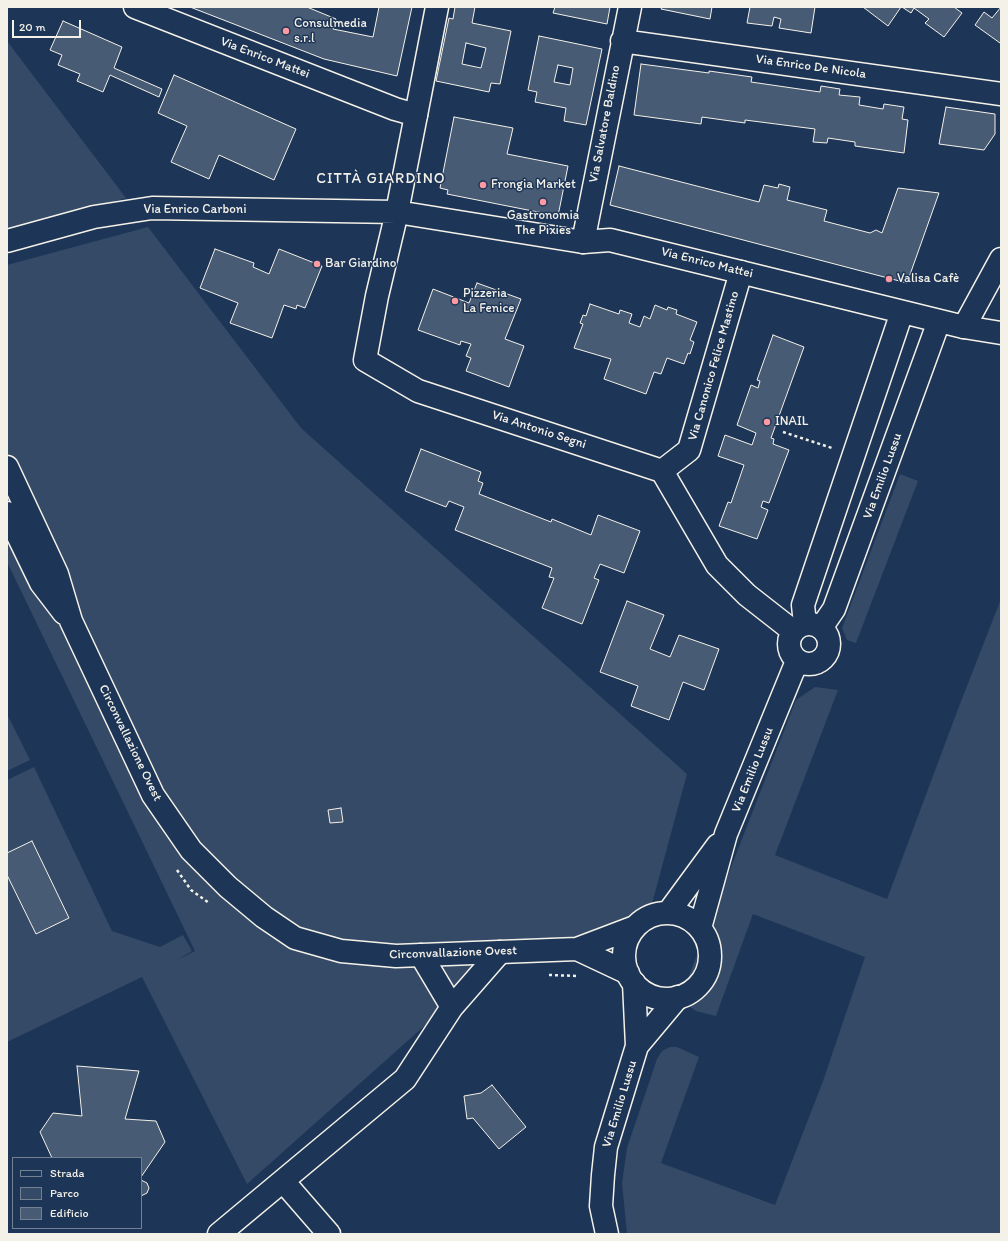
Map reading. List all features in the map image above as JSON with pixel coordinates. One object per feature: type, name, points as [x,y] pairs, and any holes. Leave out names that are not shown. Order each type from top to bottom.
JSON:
[{"type":"street","name":"Via Enrico Mattei","points":[[134,7],[405,112]]},
{"type":"street","points":[[397,212],[405,112],[421,89],[437,7]]},
{"type":"street","name":"Via Salvatore Baldino","points":[[583,242],[630,7]]},
{"type":"street","name":"Via Enrico De Nicola","points":[[622,41],[1001,94]]},
{"type":"street","name":"Via Enrico Carboni","points":[[7,241],[94,217],[152,208],[397,212]]},
{"type":"street","name":"Via Enrico Mattei","points":[[397,212],[446,218],[583,242],[610,240],[964,327],[1001,333]]},
{"type":"street","name":"Via Antonio Segni","points":[[397,212],[377,296],[365,360],[418,391],[662,470]]},
{"type":"street","points":[[964,327],[1001,259]]},
{"type":"street","name":"Via Canonico Felice Mastino","points":[[662,470],[689,450],[741,272]]},
{"type":"street","points":[[807,627],[803,605],[902,312]]},
{"type":"street","name":"Via Emilio Lussu","points":[[807,627],[834,609],[939,321]]},
{"type":"street","name":"Circonvallazione Ovest","points":[[7,467],[58,574],[71,621],[154,795],[191,850],[228,887],[264,916],[295,938],[341,951],[396,956],[577,949],[635,927]]},
{"type":"street","points":[[662,470],[717,565],[747,595],[807,627],[825,632],[829,643],[826,654],[822,660],[810,665],[797,661],[789,650],[790,637],[807,627]]},
{"type":"street","name":"Circonvallazione Ovest","points":[[7,514],[41,583],[71,621]]},
{"type":"street","name":"Via Emilio Lussu","points":[[700,928],[726,834],[797,661]]},
{"type":"street","name":"Via Emilio Lussu","points":[[668,913],[726,834]]},
{"type":"street","points":[[668,913],[685,917],[700,928],[706,938],[710,950],[710,962],[706,974],[699,984],[690,992],[678,997],[654,997],[643,992],[631,978],[624,961],[624,949],[628,937],[635,927],[644,919],[656,914],[668,913]]},
{"type":"street","name":"Circonvallazione Ovest","points":[[577,949],[631,978]]},
{"type":"street","points":[[218,1234],[405,1079],[452,1007],[500,952]]},
{"type":"street","points":[[421,955],[452,1007]]},
{"type":"street","name":"Via Emilio Lussu","points":[[631,978],[638,1046]]},
{"type":"street","name":"Via Emilio Lussu","points":[[607,1234],[601,1206],[606,1147],[638,1046],[678,997]]},
{"type":"street","points":[[283,1180],[329,1234]]},
{"type":"path","points":[[783,432],[854,456]]},
{"type":"path","points":[[172,864],[191,890],[214,906]]},
{"type":"path","points":[[543,974],[581,976]]},
{"type":"green space","points":[[7,41],[126,198],[7,232]]},
{"type":"green space","points":[[148,227],[301,428],[687,774],[646,926],[576,937],[485,972],[247,1184],[142,977],[7,1042],[7,780],[34,767],[112,931],[160,947],[183,935],[192,951],[177,960],[195,951],[7,562],[7,265]]},
{"type":"green space","points":[[900,474],[918,481],[856,643],[847,640],[842,628]]},
{"type":"green space","points":[[1001,599],[1001,1234],[627,1234],[622,1183],[627,1148],[657,1059],[662,1051],[670,1047],[677,1047],[699,1057],[661,1163],[775,1205],[823,1081],[865,957],[753,914],[716,1016],[696,1011],[684,1000],[683,991],[796,700],[815,687],[838,690],[775,855],[887,899]]},
{"type":"green space","points":[[7,714],[30,760],[7,771]]},
{"type":"building","points":[[190,7],[307,7],[336,19],[333,29],[373,37],[379,7],[412,7],[397,76],[324,59]]},
{"type":"building","points":[[455,7],[475,7],[472,23],[511,31],[500,84],[491,83],[489,92],[436,81],[449,18],[453,19]],"holes":[[[466,43],[486,48],[481,68],[462,64]]]},
{"type":"building","points":[[555,7],[610,7],[607,24],[553,13]]},
{"type":"building","points":[[662,7],[712,7],[710,19],[661,9]]},
{"type":"building","points":[[750,7],[815,7],[811,33],[779,28],[781,19],[774,17],[772,26],[747,23]]},
{"type":"building","points":[[863,7],[901,7],[888,26]]},
{"type":"building","points":[[902,7],[954,7],[962,13],[944,37],[925,23],[929,19],[914,8],[911,13]]},
{"type":"building","points":[[1001,7],[1000,43],[975,25],[984,12],[992,18]]},
{"type":"building","points":[[63,21],[122,47],[114,68],[162,89],[159,97],[110,75],[103,92],[77,81],[80,74],[58,65],[62,55],[50,50]]},
{"type":"building","points":[[539,36],[602,49],[586,125],[564,121],[566,108],[535,102],[537,92],[528,90]],"holes":[[[558,65],[573,68],[570,85],[554,82]]]},
{"type":"building","points":[[641,64],[752,77],[751,82],[820,92],[821,86],[840,89],[839,95],[860,97],[859,105],[883,109],[884,104],[904,107],[902,119],[908,120],[904,153],[855,146],[855,142],[828,138],[827,143],[813,142],[815,129],[745,120],[745,123],[702,117],[701,124],[634,115]]},
{"type":"building","points":[[174,75],[296,129],[274,180],[219,155],[209,179],[171,162],[187,126],[158,113]]},
{"type":"building","points":[[946,107],[995,114],[995,134],[984,150],[939,144]]},
{"type":"building","points":[[454,117],[513,128],[507,154],[568,166],[558,216],[447,194],[448,190],[440,188]]},
{"type":"building","points":[[619,166],[759,202],[764,185],[778,188],[779,184],[790,187],[787,200],[827,210],[824,221],[870,233],[876,230],[882,233],[898,188],[939,193],[907,283],[610,205]]},
{"type":"building","points":[[215,249],[254,263],[253,267],[269,274],[279,249],[322,266],[305,308],[297,305],[296,309],[284,305],[272,338],[230,323],[238,303],[200,288]]},
{"type":"building","points":[[477,283],[521,299],[505,339],[524,346],[509,387],[466,371],[471,358],[466,356],[471,344],[461,341],[460,345],[418,330],[433,289],[469,303]]},
{"type":"building","points":[[590,304],[619,314],[620,310],[632,314],[629,323],[640,327],[644,316],[650,319],[655,305],[667,310],[668,307],[677,310],[676,314],[697,322],[690,340],[694,342],[690,354],[688,353],[684,364],[667,358],[661,374],[654,372],[646,394],[604,379],[611,359],[574,348],[583,324],[580,323],[583,315],[586,316]]},
{"type":"building","points":[[773,335],[804,347],[771,438],[774,439],[773,444],[789,450],[769,503],[763,501],[761,507],[768,510],[757,539],[719,526],[728,502],[731,503],[744,465],[718,456],[725,435],[752,445],[756,433],[737,425],[751,385],[758,388],[760,381],[757,380]]},
{"type":"building","points":[[421,449],[481,472],[478,481],[483,483],[479,494],[551,522],[552,519],[591,535],[598,515],[640,531],[624,573],[600,564],[594,578],[599,580],[582,624],[542,608],[554,578],[549,577],[552,568],[455,530],[464,507],[449,501],[446,507],[405,491]]},
{"type":"building","points":[[627,601],[664,615],[650,649],[670,657],[679,635],[719,649],[704,690],[683,682],[669,720],[631,706],[638,686],[600,672]]},
{"type":"building","points":[[341,808],[343,822],[330,823],[328,810]]},
{"type":"building","points":[[32,841],[69,918],[36,934],[7,875],[7,853]]},
{"type":"building","points":[[77,1066],[139,1071],[125,1119],[156,1121],[165,1142],[142,1176],[142,1157],[52,1157],[40,1132],[53,1113],[82,1116]]},
{"type":"building","points":[[492,1085],[526,1127],[499,1149],[473,1118],[467,1119],[464,1096],[481,1093]]},
{"type":"building","points":[[142,1180],[147,1183],[149,1188],[147,1193],[142,1196]]},
{"type":"place","name":"Consulmedia s.r.l","points":[[286,31]]},
{"type":"place","name":"Frongia Market","points":[[483,185]]},
{"type":"place","name":"Gastronomia The Pixies","points":[[543,202]]},
{"type":"place","name":"Bar Giardino","points":[[317,264]]},
{"type":"place","name":"Valisa Cafè","points":[[889,279]]},
{"type":"place","name":"Pizzeria La Fenice","points":[[455,301]]},
{"type":"place","name":"INAIL","points":[[767,422]]},
{"type":"district","name":"CITTÀ GIARDINO","points":[[381,179]]}]
